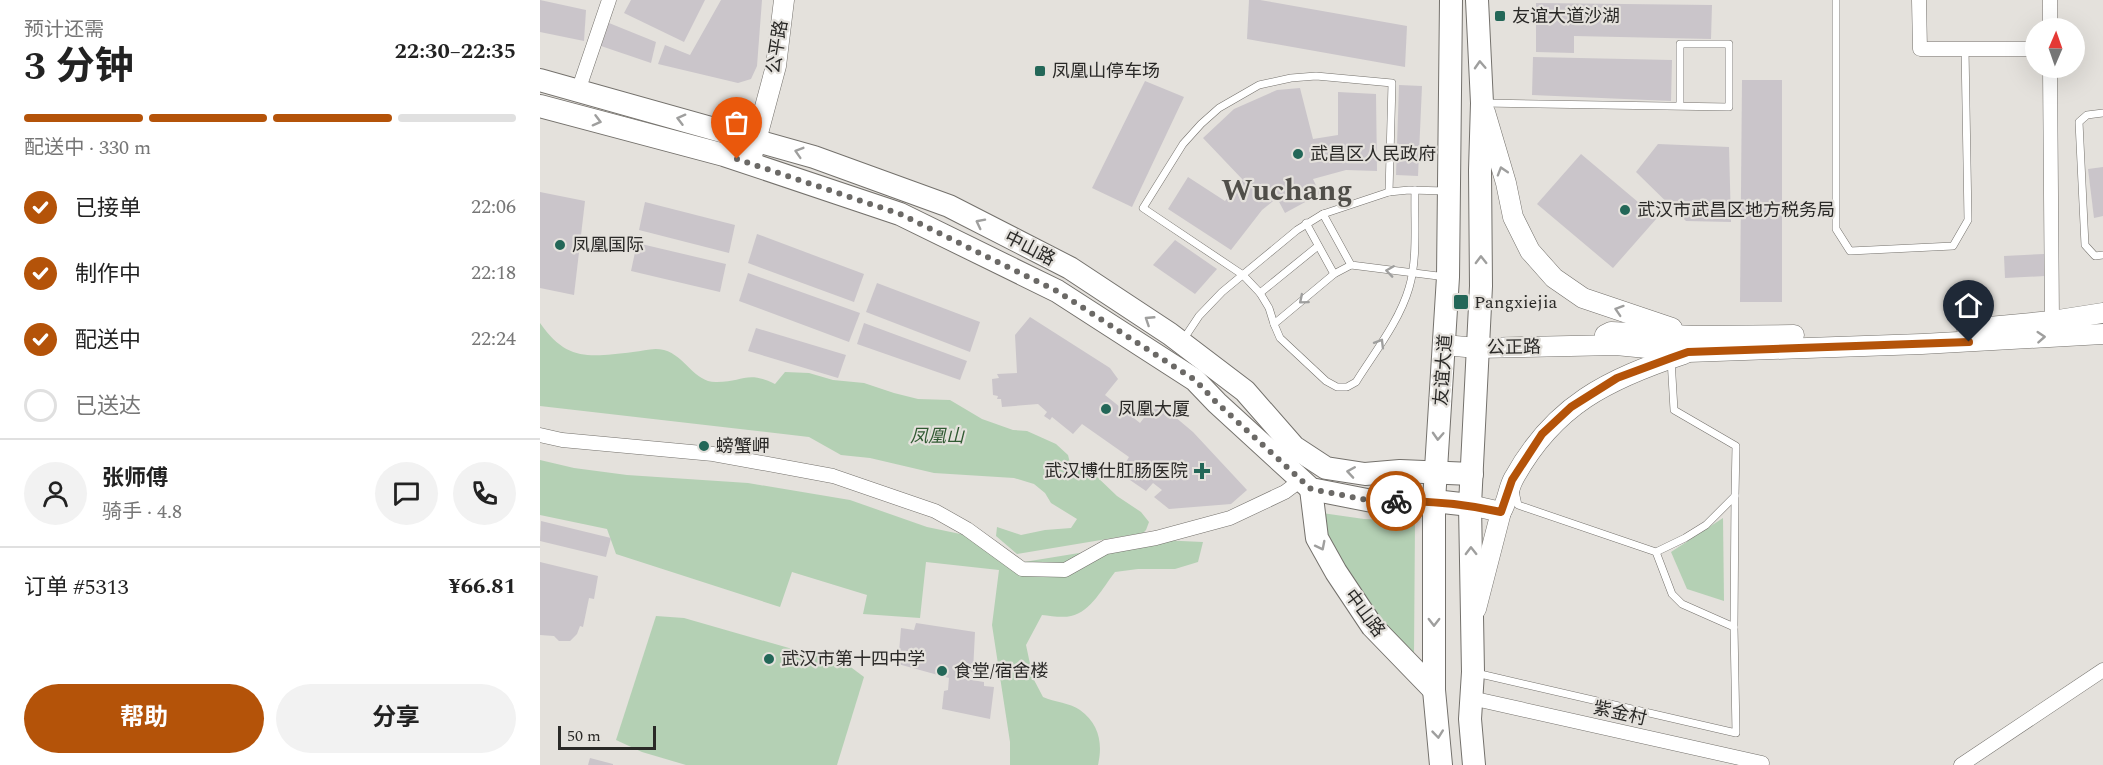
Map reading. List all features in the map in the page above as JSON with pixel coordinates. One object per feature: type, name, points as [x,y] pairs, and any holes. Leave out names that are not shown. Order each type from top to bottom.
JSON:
[{"type":"main road","name":"公平路","points":[[750,164],[776,66],[784,0]]},
{"type":"main road","name":"友谊大道","points":[[1434,697],[1434,501],[1448,277],[1451,0]]},
{"type":"main road","name":"友谊大道","points":[[1473,672],[1470,505],[1481,286],[1482,102],[1477,0]]},
{"type":"main road","name":"中山路","points":[[540,80],[814,157],[949,206],[1070,268],[1181,342],[1245,391],[1294,447],[1326,468],[1365,474],[1400,471],[1472,474]]},
{"type":"main road","points":[[1482,102],[1506,183],[1513,217],[1530,251],[1554,278],[1583,298],[1684,349],[1922,344],[2103,334]]},
{"type":"main road","name":"中山路","points":[[540,106],[724,155],[900,214],[1057,291],[1195,380],[1306,484],[1317,538],[1336,572],[1372,626],[1434,697]]},
{"type":"main road","points":[[1472,624],[1501,512],[1512,480],[1542,434],[1571,407],[1617,378],[1684,349],[1882,333],[1965,329],[2052,321],[2103,313]]},
{"type":"main road","name":"公正路","points":[[1444,345],[1478,348],[1584,346],[1611,332],[1684,349]]},
{"type":"main road","points":[[1306,484],[1372,501],[1434,501],[1470,505],[1501,512]]},
{"type":"main road","points":[[1473,672],[1470,719],[1474,765]]},
{"type":"main road","points":[[1434,697],[1441,765]]},
{"type":"street","points":[[578,91],[609,0]]},
{"type":"street","points":[[1919,0],[1920,49],[2025,49]]},
{"type":"street","points":[[2050,0],[2050,18]]},
{"type":"street","points":[[2050,78],[2052,321]]},
{"type":"street","points":[[540,435],[583,442],[713,454],[833,476],[935,511],[966,529],[1022,569],[1065,570],[1106,547],[1156,538],[1230,518],[1306,484]]},
{"type":"street","points":[[1961,765],[2103,670]]},
{"type":"street","name":"紫金村","points":[[1471,698],[1762,763]]},
{"type":"lane","points":[[1836,0],[1836,229],[1850,251],[1953,246],[1968,220],[1965,49]]},
{"type":"lane","points":[[1482,102],[1729,107],[1729,44],[1680,44],[1680,106]]},
{"type":"lane","points":[[1389,192],[1392,82],[1332,77],[1291,78],[1259,85],[1219,108],[1183,144],[1143,208],[1243,274],[1260,293],[1269,308],[1280,338],[1317,374],[1337,387],[1347,387],[1356,382],[1396,317],[1409,289],[1412,274],[1415,190]]},
{"type":"lane","points":[[2103,113],[2087,115],[2079,122],[2085,245],[2095,256],[2103,255]]},
{"type":"lane","points":[[1181,342],[1212,302],[1243,274],[1306,224],[1323,214],[1389,192],[1448,191]]},
{"type":"lane","points":[[1323,214],[1351,265]]},
{"type":"lane","points":[[1306,224],[1334,274]]},
{"type":"lane","points":[[1260,293],[1318,246]]},
{"type":"lane","points":[[1274,324],[1334,274],[1351,265],[1448,277]]},
{"type":"lane","points":[[1473,672],[1736,733],[1734,627],[1736,446],[1674,410],[1684,349]]},
{"type":"lane","points":[[1512,480],[1518,506],[1656,552],[1706,525],[1735,496]]},
{"type":"lane","points":[[1656,552],[1672,594],[1682,604],[1734,627]]},
{"type":"green space","name":"凤凰山","points":[[540,323],[550,336],[570,351],[580,354],[604,355],[660,349],[672,353],[696,374],[709,381],[726,382],[751,377],[775,384],[785,372],[809,373],[833,380],[864,383],[918,399],[950,400],[982,419],[1013,430],[1027,431],[1056,444],[1068,455],[1070,463],[1094,474],[1117,496],[1141,512],[1149,522],[1143,533],[1017,554],[996,536],[997,527],[1021,535],[1071,528],[1077,519],[1051,503],[1045,493],[1034,484],[1014,478],[934,473],[870,458],[841,455],[809,437],[540,406]]},
{"type":"green space","points":[[540,460],[574,468],[627,475],[748,483],[850,500],[927,527],[965,535],[999,557],[1024,562],[1159,540],[1203,542],[1198,562],[1175,569],[1138,569],[1115,572],[1085,610],[1064,617],[1042,615],[1026,645],[1033,678],[1043,697],[1076,708],[1092,721],[1100,742],[1098,765],[1010,765],[1010,742],[992,625],[999,570],[926,562],[920,618],[863,614],[867,595],[792,572],[780,607],[616,554],[607,529],[540,515]]},
{"type":"green space","points":[[1322,513],[1364,519],[1415,521],[1414,654],[1379,618],[1318,525]]},
{"type":"green space","points":[[1723,518],[1724,601],[1687,589],[1671,552]]},
{"type":"green space","points":[[656,616],[684,618],[848,665],[864,677],[837,765],[686,765],[642,752],[616,740]]},
{"type":"building","points":[[540,0],[586,10],[584,41],[540,32]]},
{"type":"building","points":[[631,0],[705,0],[684,42],[624,13]]},
{"type":"building","points":[[721,0],[762,0],[757,66],[751,79],[738,83],[658,64],[665,45],[690,55]]},
{"type":"building","points":[[1249,0],[1407,26],[1405,67],[1247,39]]},
{"type":"building","points":[[1536,3],[1712,5],[1711,39],[1574,36],[1574,53],[1536,52]]},
{"type":"building","points":[[609,23],[656,42],[651,63],[601,46]]},
{"type":"building","points":[[1533,57],[1672,60],[1671,101],[1532,95]]},
{"type":"building","points":[[1742,80],[1782,80],[1782,302],[1740,302]]},
{"type":"building","points":[[1145,81],[1184,97],[1132,207],[1092,188]]},
{"type":"building","points":[[1399,85],[1422,86],[1418,176],[1396,175]]},
{"type":"building","name":"武昌区人民政府","points":[[1300,88],[1313,139],[1338,135],[1338,92],[1376,94],[1377,171],[1346,170],[1313,179],[1320,194],[1285,213],[1277,198],[1262,210],[1231,250],[1168,209],[1188,177],[1225,201],[1243,180],[1203,138],[1234,109],[1277,90]]},
{"type":"building","points":[[1658,144],[1729,147],[1731,222],[1686,221],[1636,172]]},
{"type":"building","name":"武汉市武昌区地方税务局","points":[[1581,154],[1657,218],[1613,268],[1537,204]]},
{"type":"building","points":[[2103,167],[2103,216],[2094,218],[2088,169]]},
{"type":"building","name":"凤凰国际","points":[[540,192],[585,201],[574,295],[540,288]]},
{"type":"building","points":[[645,202],[735,225],[729,253],[639,230]]},
{"type":"building","points":[[757,234],[864,274],[854,302],[748,263]]},
{"type":"building","points":[[1175,240],[1217,269],[1195,294],[1153,265]]},
{"type":"building","points":[[637,243],[726,264],[720,292],[631,271]]},
{"type":"building","points":[[2044,254],[2045,276],[2005,278],[2004,256]]},
{"type":"building","points":[[748,273],[860,313],[849,342],[739,301]]},
{"type":"building","points":[[877,283],[980,322],[970,352],[866,312]]},
{"type":"building","name":"凤凰大厦","points":[[1030,317],[1110,368],[1118,379],[1105,395],[1140,423],[1153,406],[1162,406],[1193,432],[1247,490],[1231,504],[1169,509],[1154,497],[1162,490],[1153,483],[1146,491],[1127,478],[1131,476],[1123,467],[1129,457],[1082,424],[1073,434],[1052,417],[1050,420],[1044,416],[1047,412],[1038,404],[1002,407],[1001,399],[993,395],[992,379],[999,378],[997,374],[1017,373],[1015,335]]},
{"type":"building","points":[[864,323],[967,361],[960,380],[857,344]]},
{"type":"building","points":[[756,328],[846,355],[838,378],[748,351]]},
{"type":"building","points":[[541,521],[611,538],[606,557],[540,541]]},
{"type":"building","points":[[540,562],[598,576],[594,599],[589,598],[583,627],[580,626],[577,634],[570,641],[559,641],[554,636],[540,635]]},
{"type":"building","name":"食堂/宿舍楼","points":[[916,623],[975,632],[973,672],[961,670],[960,678],[984,682],[984,686],[994,687],[990,719],[942,709],[944,691],[948,690],[949,678],[898,664],[901,628],[914,630]]},
{"type":"building","points":[[590,758],[613,764],[613,765],[588,765]]},
{"type":"way so far","points":[[737,159],[900,214],[1057,291],[1195,380],[1311,489],[1372,501],[1396,501]]},
{"type":"place","name":"友谊大道沙湖","points":[[1500,16]]},
{"type":"place","name":"凤凰山停车场","points":[[1040,71]]},
{"type":"place","name":"武昌区人民政府","points":[[1298,154]]},
{"type":"place","name":"武汉市武昌区地方税务局","points":[[1625,210]]},
{"type":"place","name":"凤凰国际","points":[[560,245]]},
{"type":"place","name":"Pangxiejia","points":[[1461,302]]},
{"type":"place","name":"凤凰大厦","points":[[1106,409]]},
{"type":"place","name":"螃蟹岬","points":[[704,446]]},
{"type":"place","name":"武汉博仕肛肠医院","points":[[1202,471]]},
{"type":"place","name":"武汉市第十四中学","points":[[769,659]]},
{"type":"place","name":"食堂/宿舍楼","points":[[942,671]]},
{"type":"district","name":"Wuchang","points":[[1287,190]]},
{"type":"route","points":[[1396,501],[1434,501],[1470,505],[1501,512],[1505,506],[1512,480],[1542,434],[1571,407],[1617,378],[1688,352],[1969,342]]}]
